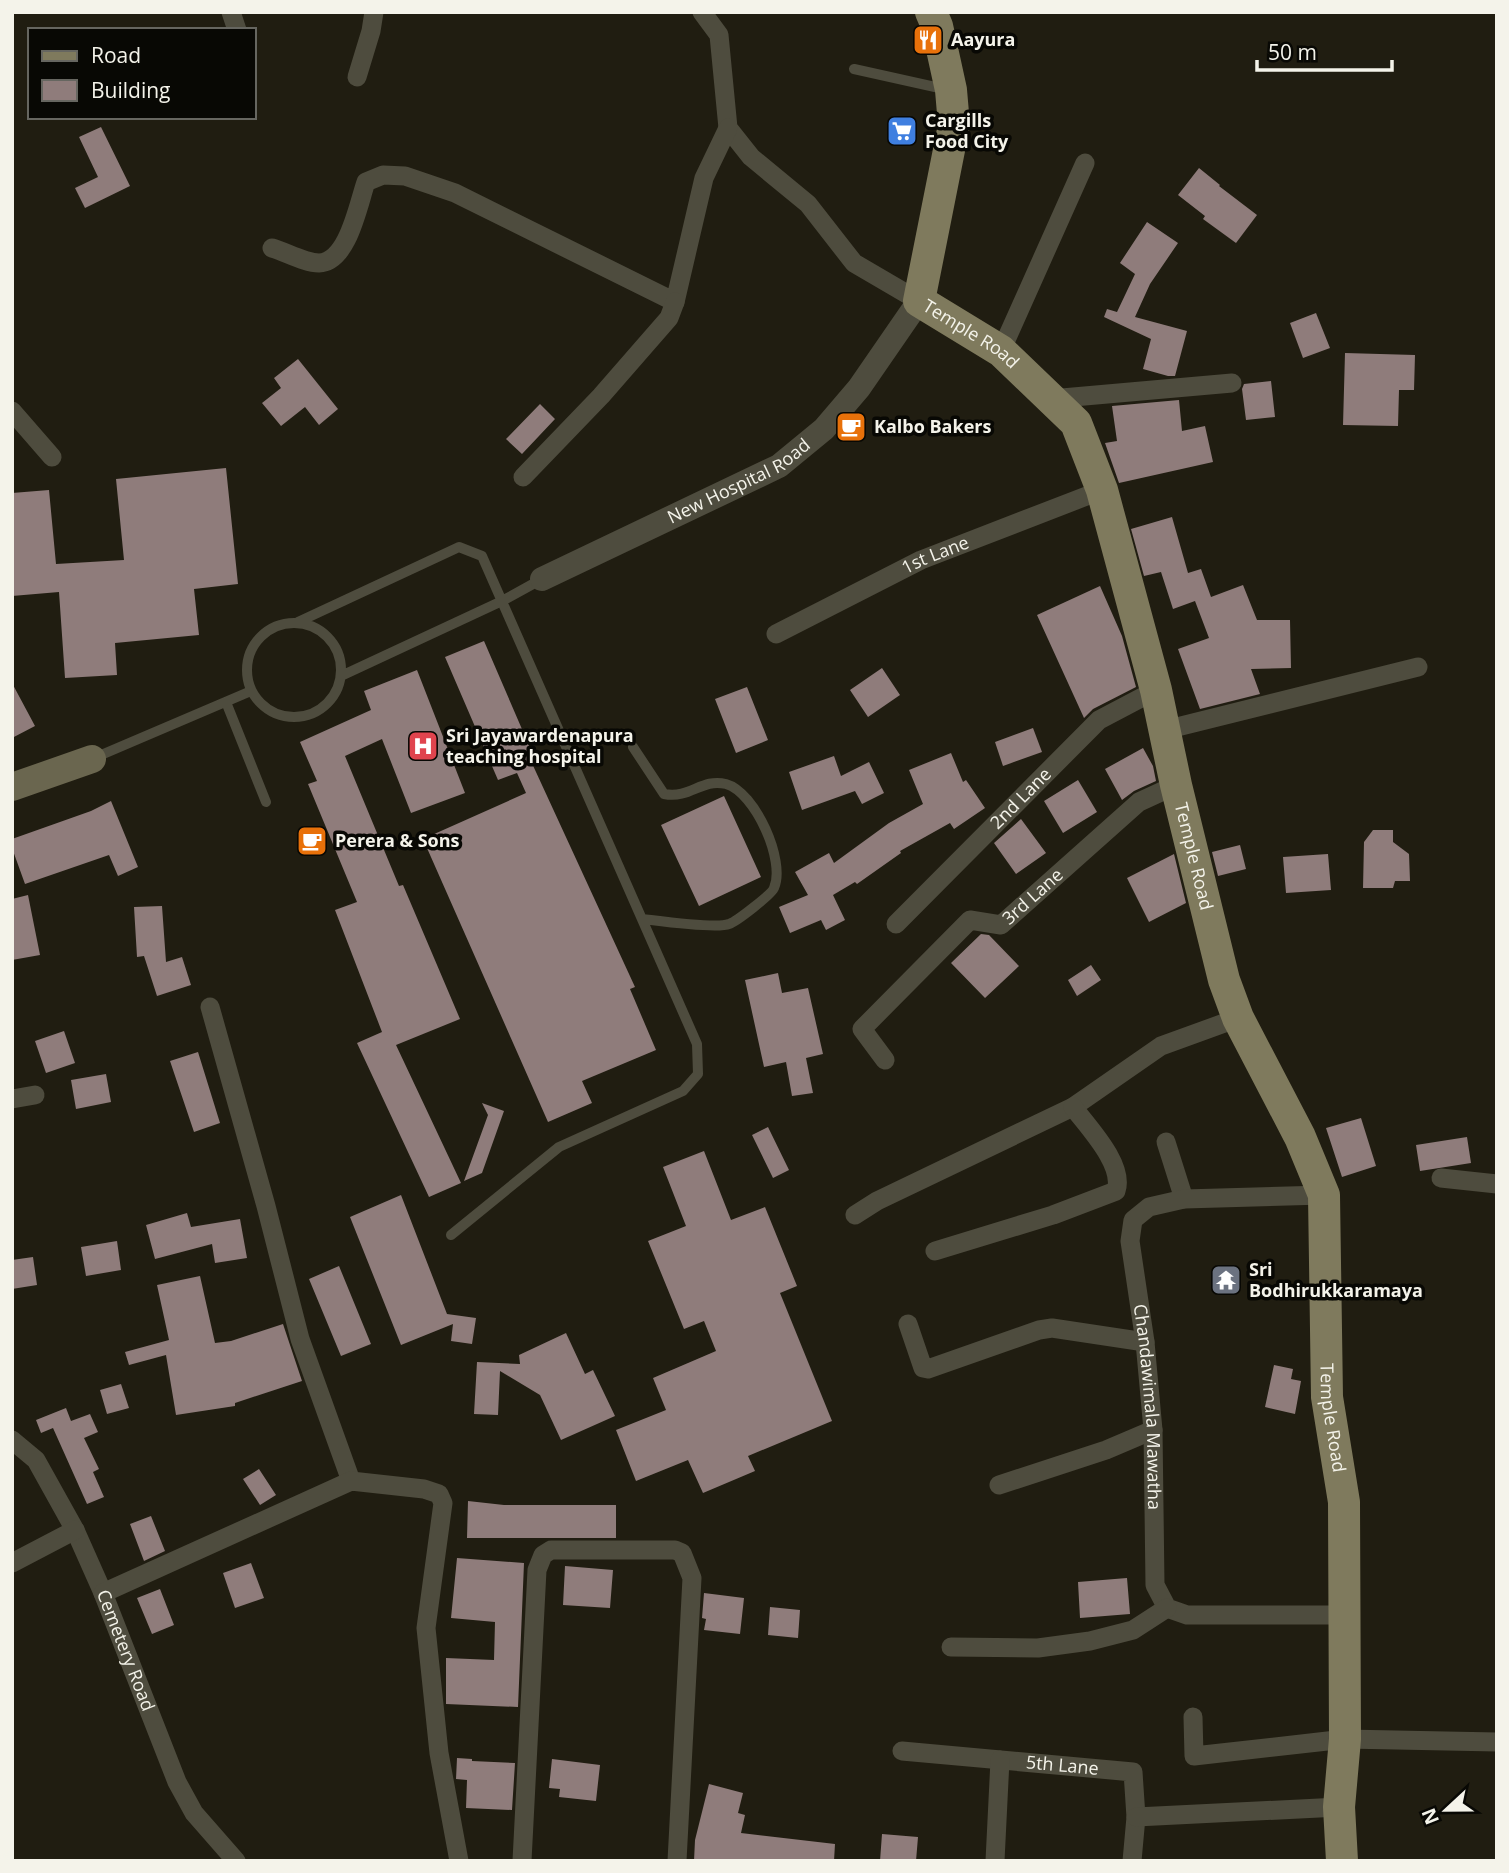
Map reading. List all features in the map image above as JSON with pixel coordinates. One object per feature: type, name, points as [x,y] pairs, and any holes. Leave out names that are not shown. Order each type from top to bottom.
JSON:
[{"type":"main road","name":"New Hospital Road","points":[[919,301],[954,125],[951,90],[937,26],[931,12]]},
{"type":"main road","name":"Temple Road","points":[[919,301],[1001,351],[1076,423],[1102,490],[1156,690],[1176,785],[1224,980],[1238,1018],[1300,1137],[1324,1195],[1327,1397],[1344,1502],[1345,1739],[1339,1807],[1342,1861]]},
{"type":"main road","points":[[12,788],[92,759]]},
{"type":"street","points":[[358,77],[374,12]]},
{"type":"street","points":[[523,477],[601,396],[669,318],[704,178],[729,128],[719,35],[702,12]]},
{"type":"street","name":"Temple Road","points":[[729,128],[751,157],[808,204],[854,263],[919,301]]},
{"type":"street","points":[[1001,351],[1085,163]]},
{"type":"street","points":[[272,248],[317,263],[333,260],[343,247],[366,182],[383,175],[405,176],[454,193],[675,302]]},
{"type":"street","name":"New Hospital Road","points":[[542,579],[779,466],[824,429],[850,398],[919,301]]},
{"type":"street","points":[[1057,402],[1062,398],[1232,383]]},
{"type":"street","points":[[12,411],[52,457]]},
{"type":"street","name":"1st Lane","points":[[776,634],[921,560],[1102,490]]},
{"type":"street","points":[[1166,730],[1418,667]]},
{"type":"street","name":"2nd Lane","points":[[896,924],[1099,720],[1156,690]]},
{"type":"street","name":"3rd Lane","points":[[885,1060],[862,1029],[970,920],[1002,925],[1139,802],[1176,785]]},
{"type":"street","points":[[210,1007],[300,1339],[351,1481]]},
{"type":"street","points":[[855,1215],[877,1201],[1073,1107],[1161,1046],[1238,1018]]},
{"type":"street","points":[[12,1098],[35,1095]]},
{"type":"street","points":[[935,1251],[1053,1215],[1116,1191],[1119,1182],[1110,1156],[1073,1107]]},
{"type":"street","points":[[1166,1142],[1184,1199]]},
{"type":"street","points":[[1441,1178],[1497,1184]]},
{"type":"street","name":"Chandawimala Mawatha","points":[[1167,1608],[1156,1584],[1153,1430],[1146,1342],[1130,1241],[1133,1220],[1149,1207],[1184,1199],[1324,1195]]},
{"type":"street","points":[[908,1324],[923,1368],[928,1369],[1039,1330],[1052,1328],[1146,1342]]},
{"type":"street","points":[[999,1485],[1106,1450],[1153,1430]]},
{"type":"street","name":"Cemetery Road","points":[[12,1440],[36,1460],[75,1530],[103,1593],[177,1782],[194,1812],[236,1861]]},
{"type":"street","points":[[103,1593],[351,1481],[424,1489],[439,1494],[443,1503],[426,1628],[439,1753],[460,1861]]},
{"type":"street","points":[[12,1563],[75,1530]]},
{"type":"street","points":[[522,1861],[537,1570],[543,1555],[551,1550],[675,1550],[682,1553],[692,1578],[677,1861]]},
{"type":"street","points":[[951,1647],[1038,1648],[1090,1641],[1133,1630],[1167,1608],[1187,1615],[1345,1615]]},
{"type":"street","points":[[1194,1717],[1194,1756],[1345,1739],[1497,1742]]},
{"type":"street","name":"5th Lane","points":[[902,1751],[1133,1772],[1136,1817],[1132,1861]]},
{"type":"street","points":[[995,1861],[1000,1760]]},
{"type":"street","points":[[1136,1817],[1339,1807]]},
{"type":"lane","points":[[854,69],[951,90]]},
{"type":"lane","points":[[298,622],[459,547],[482,556],[697,1044],[698,1074],[683,1091],[559,1147],[452,1235]]},
{"type":"lane","points":[[341,676],[502,601],[542,579]]},
{"type":"lane","points":[[298,622],[313,626],[326,634],[338,653],[341,676],[337,690],[317,712],[302,717],[287,717],[272,712],[260,703],[251,691],[247,663],[251,649],[259,637],[270,628],[298,622]]},
{"type":"lane","points":[[92,759],[251,691]]},
{"type":"lane","points":[[226,702],[266,802]]},
{"type":"lane","points":[[633,747],[664,794],[678,797],[708,783],[727,784],[749,800],[768,834],[778,872],[774,891],[728,925],[643,919]]},
{"type":"building","points":[[101,127],[130,186],[85,208],[75,188],[98,177],[79,137]]},
{"type":"building","points":[[1199,168],[1257,215],[1236,243],[1203,219],[1205,216],[1178,195]]},
{"type":"building","points":[[1147,222],[1178,243],[1150,284],[1135,317],[1187,331],[1175,376],[1143,369],[1151,339],[1104,317],[1107,309],[1117,312],[1135,274],[1120,263]]},
{"type":"building","points":[[1316,313],[1330,348],[1303,358],[1290,323]]},
{"type":"building","points":[[1345,353],[1415,355],[1414,390],[1399,390],[1398,426],[1343,425]]},
{"type":"building","points":[[298,359],[338,409],[319,425],[305,407],[281,426],[262,403],[281,388],[274,378]]},
{"type":"building","points":[[1271,381],[1275,417],[1246,420],[1242,389],[1244,384]]},
{"type":"building","points":[[1179,400],[1182,431],[1205,426],[1213,462],[1119,483],[1105,443],[1117,441],[1112,406]]},
{"type":"building","points":[[540,404],[555,419],[522,454],[506,439]]},
{"type":"building","points":[[226,468],[238,584],[194,589],[199,635],[115,643],[117,675],[65,678],[59,592],[12,596],[12,493],[49,490],[56,564],[124,560],[116,479]]},
{"type":"building","points":[[1172,517],[1188,573],[1201,569],[1211,597],[1243,585],[1257,620],[1290,620],[1291,668],[1251,669],[1260,694],[1200,709],[1178,649],[1209,638],[1195,601],[1173,609],[1161,572],[1144,576],[1131,529]]},
{"type":"building","points":[[1100,586],[1122,636],[1136,687],[1093,709],[1084,718],[1037,615]]},
{"type":"building","points":[[484,641],[534,757],[530,759],[635,987],[630,989],[656,1050],[582,1081],[592,1103],[548,1122],[423,839],[526,793],[517,773],[498,780],[445,657]]},
{"type":"building","points":[[882,668],[900,695],[868,717],[850,690]]},
{"type":"building","points":[[417,670],[465,793],[411,813],[382,739],[345,756],[399,886],[403,885],[460,1019],[396,1045],[461,1183],[429,1197],[357,1043],[382,1032],[335,910],[357,902],[308,784],[317,781],[300,742],[371,710],[364,691]]},
{"type":"building","points":[[12,683],[35,726],[12,738]]},
{"type":"building","points":[[747,687],[768,740],[736,753],[715,699]]},
{"type":"building","points":[[1033,728],[1042,752],[1003,766],[995,742]]},
{"type":"building","points":[[1143,748],[1153,766],[1156,781],[1122,800],[1105,769]]},
{"type":"building","points":[[951,753],[963,782],[966,780],[985,808],[954,829],[950,823],[900,851],[901,853],[857,884],[855,882],[833,895],[845,920],[826,930],[821,920],[790,933],[779,907],[808,895],[795,872],[829,853],[834,863],[889,823],[923,804],[909,770]]},
{"type":"building","points":[[834,756],[841,776],[869,762],[884,793],[862,804],[855,791],[802,810],[789,772]]},
{"type":"building","points":[[1078,780],[1097,812],[1063,833],[1044,801]]},
{"type":"building","points":[[724,796],[761,877],[699,906],[661,825]]},
{"type":"building","points":[[111,801],[138,867],[118,876],[109,855],[25,884],[12,848],[12,839],[91,811]]},
{"type":"building","points":[[1021,819],[1046,853],[1016,874],[994,843]]},
{"type":"building","points":[[1373,830],[1393,830],[1393,842],[1409,854],[1410,881],[1395,881],[1393,888],[1363,888],[1364,842]]},
{"type":"building","points":[[1240,845],[1246,869],[1218,876],[1212,852]]},
{"type":"building","points":[[1174,854],[1186,903],[1149,922],[1127,878]]},
{"type":"building","points":[[1328,854],[1331,890],[1286,893],[1283,857]]},
{"type":"building","points":[[28,895],[40,955],[12,960],[12,899]]},
{"type":"building","points":[[162,906],[166,962],[182,957],[191,985],[157,996],[144,956],[137,957],[134,907]]},
{"type":"building","points":[[981,934],[989,935],[1019,966],[985,998],[951,963]]},
{"type":"building","points":[[1091,965],[1101,980],[1077,996],[1068,980]]},
{"type":"building","points":[[778,973],[782,993],[808,988],[823,1054],[806,1058],[813,1093],[792,1096],[786,1062],[764,1067],[745,980]]},
{"type":"building","points":[[64,1031],[75,1063],[46,1073],[35,1041]]},
{"type":"building","points":[[198,1052],[220,1123],[194,1132],[170,1061]]},
{"type":"building","points":[[106,1074],[111,1102],[76,1109],[71,1080]]},
{"type":"building","points":[[482,1103],[504,1111],[482,1173],[464,1181],[488,1115]]},
{"type":"building","points":[[1361,1118],[1376,1166],[1342,1177],[1326,1128]]},
{"type":"building","points":[[768,1127],[789,1170],[773,1178],[752,1135]]},
{"type":"building","points":[[1467,1137],[1471,1163],[1420,1171],[1416,1145]]},
{"type":"building","points":[[704,1151],[731,1220],[765,1207],[797,1286],[780,1293],[832,1421],[748,1456],[755,1471],[703,1493],[688,1460],[636,1481],[616,1430],[666,1410],[653,1378],[716,1351],[704,1321],[684,1329],[648,1241],[686,1226],[663,1167]]},
{"type":"building","points":[[401,1195],[447,1314],[476,1318],[472,1344],[451,1341],[453,1324],[401,1345],[350,1217]]},
{"type":"building","points":[[187,1213],[191,1227],[240,1219],[247,1258],[215,1263],[212,1244],[155,1259],[146,1225]]},
{"type":"building","points":[[117,1241],[121,1270],[86,1276],[81,1247]]},
{"type":"building","points":[[33,1257],[37,1285],[12,1289],[12,1260]]},
{"type":"building","points":[[339,1266],[371,1344],[341,1356],[309,1279]]},
{"type":"building","points":[[200,1276],[215,1343],[231,1341],[283,1324],[302,1381],[235,1403],[235,1406],[176,1415],[166,1355],[129,1365],[125,1352],[169,1340],[157,1285]]},
{"type":"building","points":[[566,1333],[585,1374],[593,1370],[615,1416],[561,1440],[540,1395],[500,1371],[498,1415],[474,1414],[477,1362],[520,1364],[519,1355]]},
{"type":"building","points":[[1274,1365],[1293,1369],[1291,1379],[1301,1381],[1295,1414],[1265,1407]]},
{"type":"building","points":[[121,1384],[129,1408],[107,1414],[100,1390]]},
{"type":"building","points":[[66,1408],[71,1421],[90,1414],[98,1432],[84,1438],[99,1469],[93,1472],[104,1497],[87,1504],[53,1428],[41,1433],[36,1420]]},
{"type":"building","points":[[259,1469],[276,1495],[260,1505],[243,1479]]},
{"type":"building","points":[[468,1501],[504,1505],[616,1505],[616,1538],[467,1538]]},
{"type":"building","points":[[151,1516],[165,1551],[144,1561],[130,1524]]},
{"type":"building","points":[[457,1558],[524,1563],[518,1707],[446,1704],[446,1658],[494,1660],[495,1622],[451,1618]]},
{"type":"building","points":[[251,1563],[264,1598],[235,1608],[223,1573]]},
{"type":"building","points":[[565,1566],[613,1570],[610,1608],[563,1605]]},
{"type":"building","points":[[1127,1578],[1130,1614],[1080,1618],[1078,1582]]},
{"type":"building","points":[[160,1589],[174,1625],[152,1634],[137,1598]]},
{"type":"building","points":[[704,1593],[744,1598],[740,1634],[704,1630]]},
{"type":"building","points":[[770,1607],[800,1610],[798,1638],[768,1635]]},
{"type":"building","points":[[457,1758],[515,1763],[512,1810],[466,1808],[467,1780],[456,1779]]},
{"type":"building","points":[[552,1759],[600,1765],[596,1801],[559,1797],[560,1789],[549,1788]]},
{"type":"building","points":[[709,1784],[743,1793],[738,1813],[745,1815],[741,1833],[835,1844],[834,1861],[694,1861],[695,1840]]},
{"type":"building","points":[[882,1834],[918,1837],[916,1861],[880,1861]]},
{"type":"place","name":"Aayura","points":[[928,40]]},
{"type":"place","name":"Cargills Food City","points":[[902,131]]},
{"type":"place","name":"Kalbo Bakers","points":[[851,427]]},
{"type":"place","name":"Sri Jayawardenapura teaching hospital","points":[[423,746]]},
{"type":"place","name":"Perera & Sons","points":[[312,841]]},
{"type":"place","name":"Sri Bodhirukkaramaya","points":[[1226,1280]]}]
